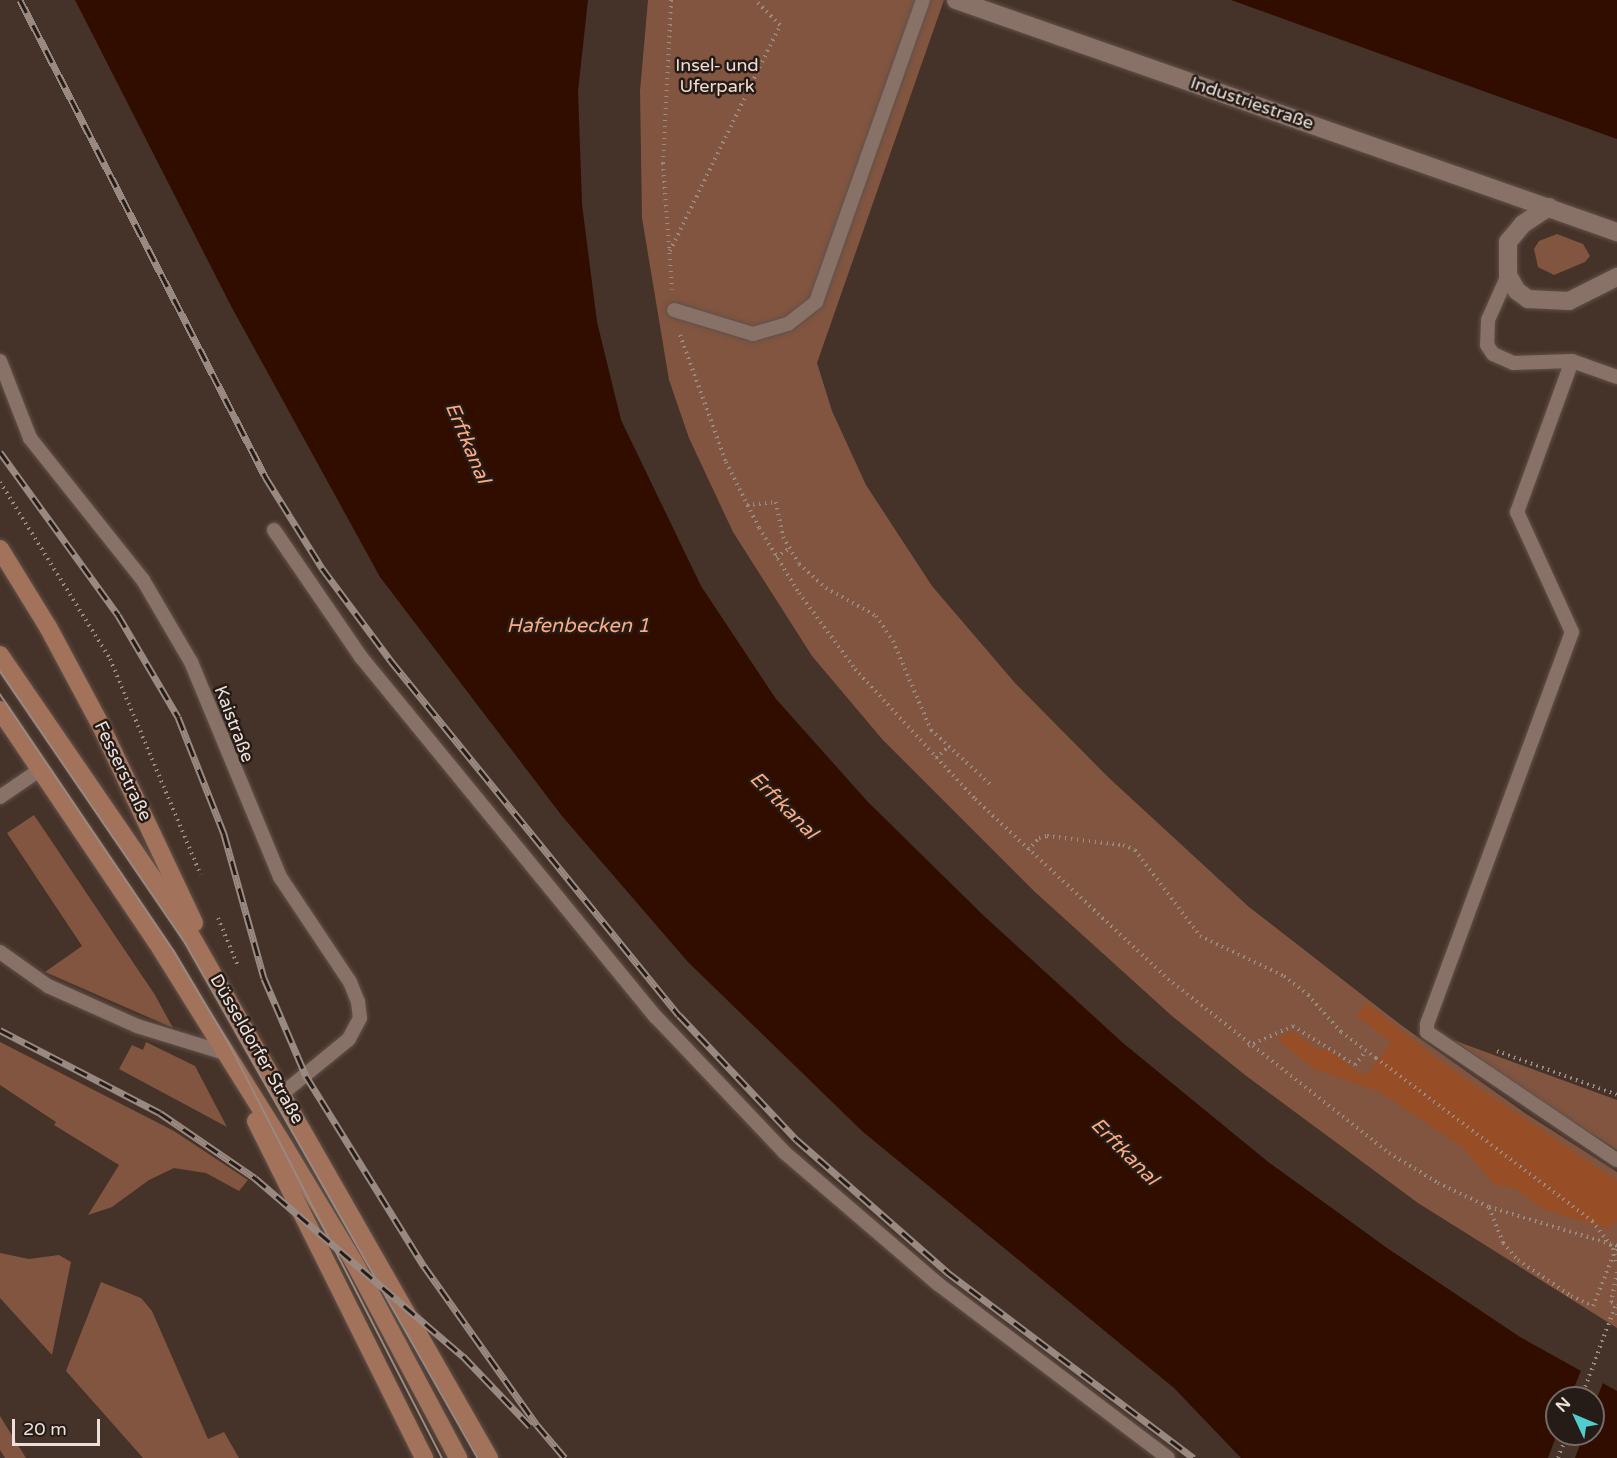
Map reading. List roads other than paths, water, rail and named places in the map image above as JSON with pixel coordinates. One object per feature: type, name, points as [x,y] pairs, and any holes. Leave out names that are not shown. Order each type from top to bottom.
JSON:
[{"type":"main road","name":"Fesserstraße","points":[[0,549],[48,627],[100,724],[231,1001]]},
{"type":"main road","name":"Düsseldorfer Straße","points":[[0,655],[183,922],[231,1001],[489,1458]]},
{"type":"main road","name":"Düsseldorfer Straße","points":[[0,710],[156,941],[354,1262],[458,1458]]},
{"type":"main road","name":"Düsseldorfer Straße","points":[[225,1053],[301,1216],[424,1458]]},
{"type":"street","name":"Industriestraße","points":[[956,0],[1617,232]]},
{"type":"street","points":[[1549,207],[1523,224],[1508,242],[1508,275],[1517,291],[1528,299],[1549,303],[1569,301],[1617,277]]},
{"type":"lane","points":[[674,310],[753,334],[788,324],[816,302],[923,0]]},
{"type":"lane","points":[[1508,275],[1488,320],[1487,345],[1493,354],[1513,363],[1572,361],[1617,377]]},
{"type":"lane","name":"Kaistraße","points":[[0,361],[30,438],[143,580],[191,662],[280,877],[350,982],[358,1002],[360,1018],[349,1039],[283,1093]]},
{"type":"lane","points":[[1572,361],[1517,512],[1572,632],[1427,1032],[1617,1161]]},
{"type":"lane","points":[[274,530],[361,657],[656,1017],[784,1152],[938,1284],[1168,1458]]},
{"type":"lane","points":[[0,797],[41,769]]},
{"type":"lane","points":[[0,952],[48,986],[137,1026],[225,1053]]},
{"type":"water","name":"Hafenbecken 1","points":[[75,0],[588,0],[578,91],[582,204],[597,322],[621,420],[701,586],[776,699],[868,802],[984,916],[1123,1043],[1267,1161],[1387,1248],[1520,1337],[1617,1391],[1617,1458],[1241,1458],[1174,1388],[862,1131],[688,962],[562,816],[380,577],[231,306]]},
{"type":"water","points":[[1231,0],[1617,0],[1617,139],[1536,110]]},
{"type":"tram line","points":[[0,671],[186,944],[478,1458]]},
{"type":"tram line","points":[[0,694],[174,951],[230,1045],[442,1458]]},
{"type":"railway","points":[[20,0],[266,478],[322,568],[391,661],[679,1015],[797,1140],[947,1272],[1194,1458]]},
{"type":"railway","points":[[0,452],[118,615],[178,717],[224,834],[264,978],[306,1076],[424,1266],[537,1425],[565,1458]]},
{"type":"railway","points":[[0,1030],[160,1113],[255,1178],[463,1356],[530,1426]]},
{"type":"park label","name":"Insel- und Uferpark","points":[[717,76]]},
{"type":"water label","name":"Erftkanal","points":[[467,443]]},
{"type":"water label","name":"Erftkanal","points":[[783,806]]},
{"type":"water label","name":"Erftkanal","points":[[1124,1152]]}]
